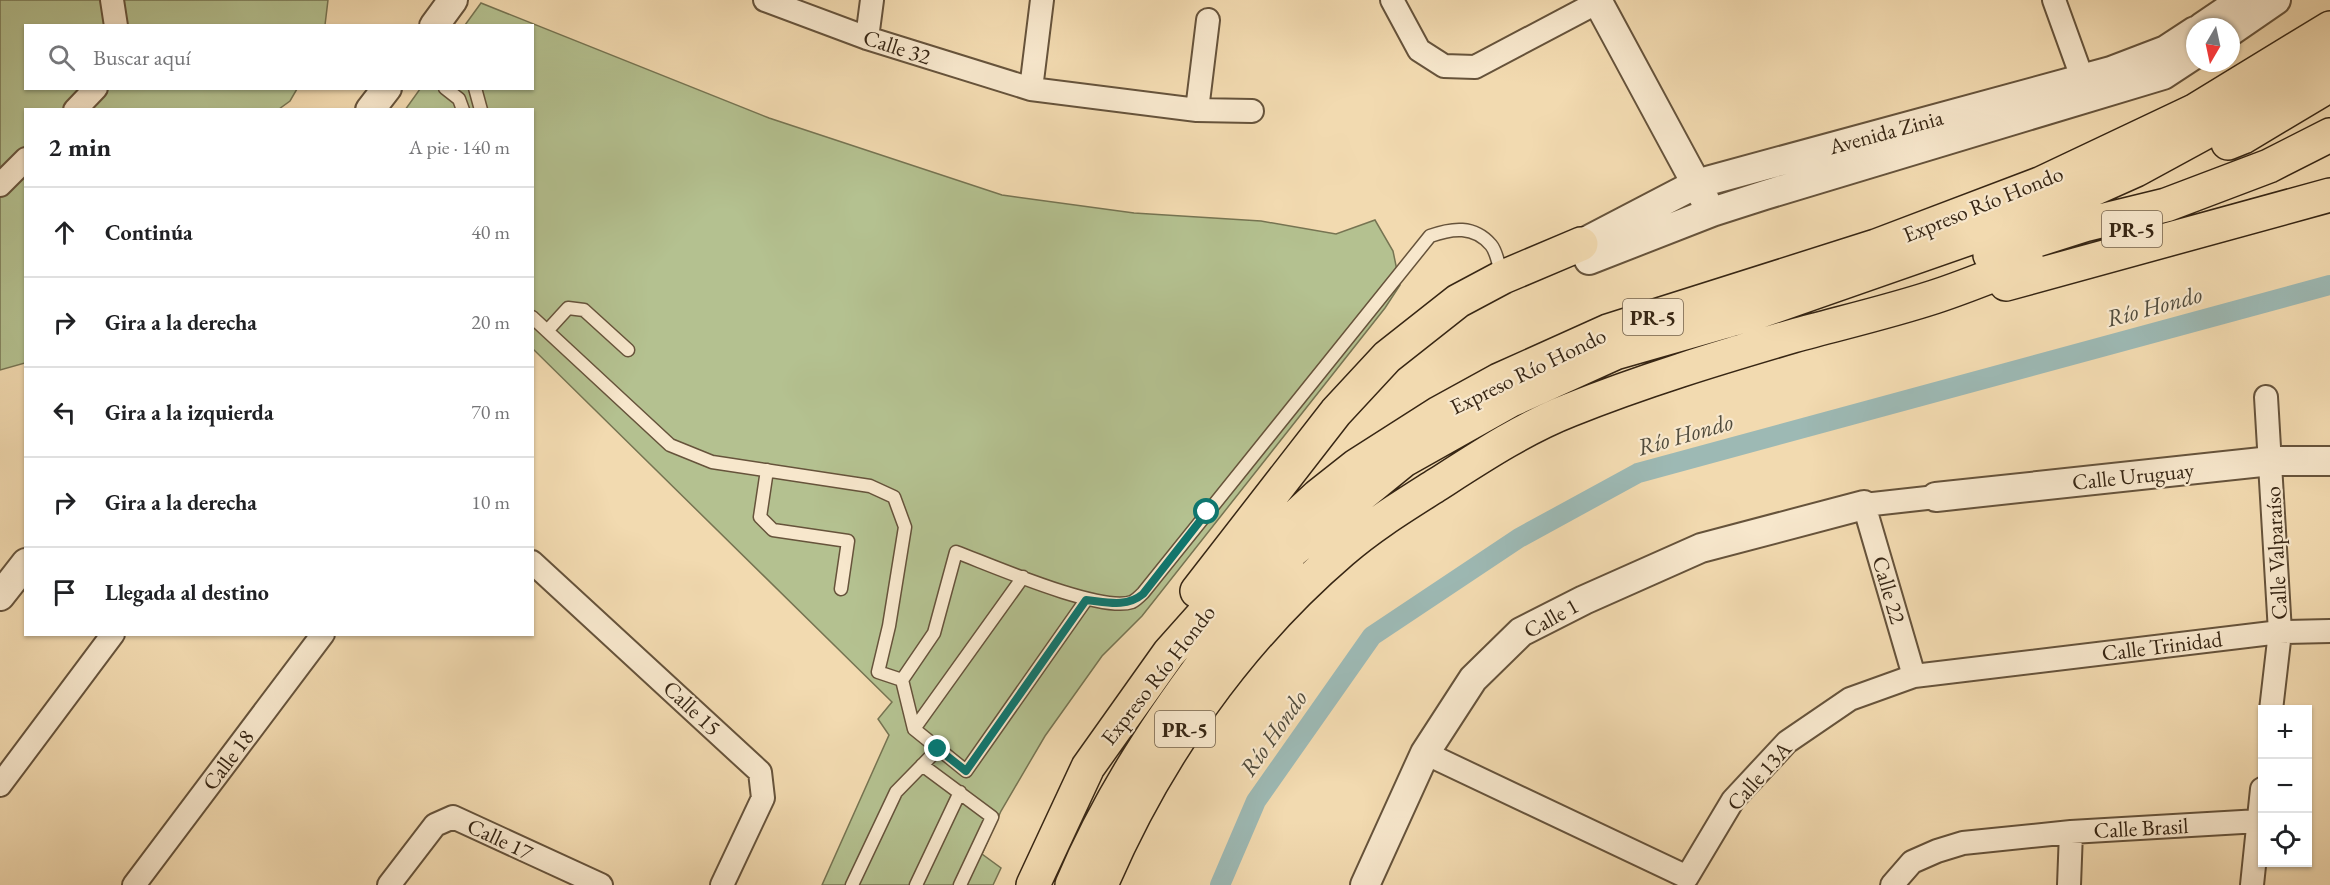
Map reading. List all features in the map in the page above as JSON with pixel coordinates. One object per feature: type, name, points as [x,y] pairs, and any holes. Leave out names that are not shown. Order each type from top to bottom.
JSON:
[{"type":"highway","name":"Expreso Río Hondo","points":[[1033,885],[1088,767],[1169,653],[1267,543],[1317,496],[1356,466],[1439,413],[1499,380],[1608,331],[1876,246],[2042,183],[2194,111],[2330,28]]},
{"type":"highway","points":[[2033,216],[2136,170],[2205,133],[2330,57]]},
{"type":"highway","points":[[1056,885],[1109,771],[1158,695],[1207,634],[1282,559],[1404,460],[1509,401],[1615,353],[1755,313],[2033,216],[2107,195],[2243,136],[2330,85]]},
{"type":"highway","points":[[2084,225],[2247,151],[2330,106]]},
{"type":"highway","points":[[1072,885],[1086,852],[1124,778],[1206,660],[1290,568],[1465,440],[1621,371],[2084,225],[2166,205],[2269,166],[2330,135]]},
{"type":"highway","name":"PR-5","points":[[1101,885],[1135,812],[1173,748],[1208,696],[1252,640],[1296,592],[1344,549],[1390,514],[1488,451],[1566,411],[1607,395],[1702,364],[1933,297],[2050,254],[2260,190],[2330,160]]},
{"type":"highway","points":[[1933,297],[2013,282],[2330,195]]},
{"type":"highway","points":[[1088,767],[1105,722],[1143,663],[1336,412],[1387,357],[1458,302],[1503,277],[1585,252]]},
{"type":"street","points":[[112,0],[116,24]]},
{"type":"street","points":[[435,24],[453,0]]},
{"type":"street","name":"Calle 32","points":[[765,0],[867,38],[1031,89],[1197,110],[1252,111]]},
{"type":"street","points":[[867,38],[872,0]]},
{"type":"street","points":[[1031,89],[1042,0]]},
{"type":"street","points":[[1392,0],[1419,50],[1444,66],[1475,67],[1597,1],[1712,212]]},
{"type":"street","points":[[2054,0],[2087,88]]},
{"type":"street","points":[[2215,18],[2242,0]]},
{"type":"street","points":[[2240,25],[2276,0]]},
{"type":"street","points":[[1197,110],[1208,20]]},
{"type":"street","name":"Avenida Zinia","points":[[1585,252],[2087,88],[2111,71],[2166,50],[2186,37]]},
{"type":"street","name":"Avenida Zinia","points":[[1585,252],[1696,184],[2087,88],[2163,75],[2186,60]]},
{"type":"street","points":[[77,108],[94,90]]},
{"type":"street","points":[[372,108],[385,90]]},
{"type":"street","points":[[0,185],[24,161]]},
{"type":"street","name":"Calle Valparaíso","points":[[2266,397],[2280,632],[2272,705]]},
{"type":"street","name":"Calle Uruguay","points":[[1936,497],[2271,461],[2330,461]]},
{"type":"street","points":[[1863,505],[1936,497]]},
{"type":"street","name":"Calle 22","points":[[1863,505],[1914,676]]},
{"type":"street","name":"Calle 1","points":[[1365,885],[1425,753],[1473,680],[1521,632],[1584,600],[1701,548],[1863,505]]},
{"type":"street","name":"Calle 15","points":[[534,564],[760,772],[763,798],[722,885]]},
{"type":"street","points":[[0,596],[24,566]]},
{"type":"street","name":"Calle Trinidad","points":[[1995,666],[2280,632],[2330,631]]},
{"type":"street","points":[[0,785],[112,636]]},
{"type":"street","name":"Calle 18","points":[[134,885],[321,636]]},
{"type":"street","name":"Calle 13A","points":[[1425,753],[1687,877],[1733,800],[1788,742],[1850,699],[1914,676],[1995,666]]},
{"type":"street","name":"Calle 17","points":[[389,885],[435,825],[453,817],[601,885]]},
{"type":"street","name":"Calle Brasil","points":[[1892,885],[1912,862],[1963,843],[2071,832],[2258,821]]},
{"type":"street","points":[[2252,885],[2258,830]]},
{"type":"street","points":[[2069,885],[2071,832]]},
{"type":"lane","points":[[448,90],[459,99],[462,108]]},
{"type":"lane","points":[[474,90],[479,108]]},
{"type":"lane","points":[[1086,600],[966,771],[914,729],[902,680],[934,633],[956,552],[1086,600],[1124,603],[1134,601],[1143,594],[1430,236],[1448,229],[1470,230],[1491,246],[1503,277]]},
{"type":"lane","points":[[547,331],[568,308],[584,310],[628,351]]},
{"type":"lane","points":[[534,319],[670,445],[712,462],[870,486],[894,497],[905,527],[890,626],[878,672],[902,680]]},
{"type":"lane","points":[[767,470],[760,517],[772,530],[848,541],[841,589]]},
{"type":"lane","points":[[914,729],[1023,577]]},
{"type":"lane","points":[[852,885],[896,792],[938,749]]},
{"type":"lane","points":[[922,765],[992,817],[960,885]]},
{"type":"lane","points":[[916,885],[960,792]]},
{"type":"green space","points":[[0,0],[328,0],[325,24],[24,24],[24,90],[296,90],[290,101],[280,108],[24,108],[24,363],[0,370]]},
{"type":"green space","points":[[481,3],[534,24],[466,24]]},
{"type":"green space","points":[[534,24],[769,118],[1002,195],[1134,213],[1261,221],[1336,234],[1375,220],[1393,251],[1400,285],[1385,308],[1142,616],[1102,656],[1045,736],[1001,811],[982,854],[1001,868],[993,885],[822,885],[889,735],[878,719],[892,702],[534,350],[534,108],[406,108],[419,90],[534,90]]},
{"type":"waterway","name":"Río Hondo","points":[[1220,885],[1256,801],[1372,636],[1519,538],[1638,473],[2330,285]]},
{"type":"route","points":[[938,749],[966,771],[1086,600],[1124,603],[1134,601],[1143,594],[1207,512]]}]
